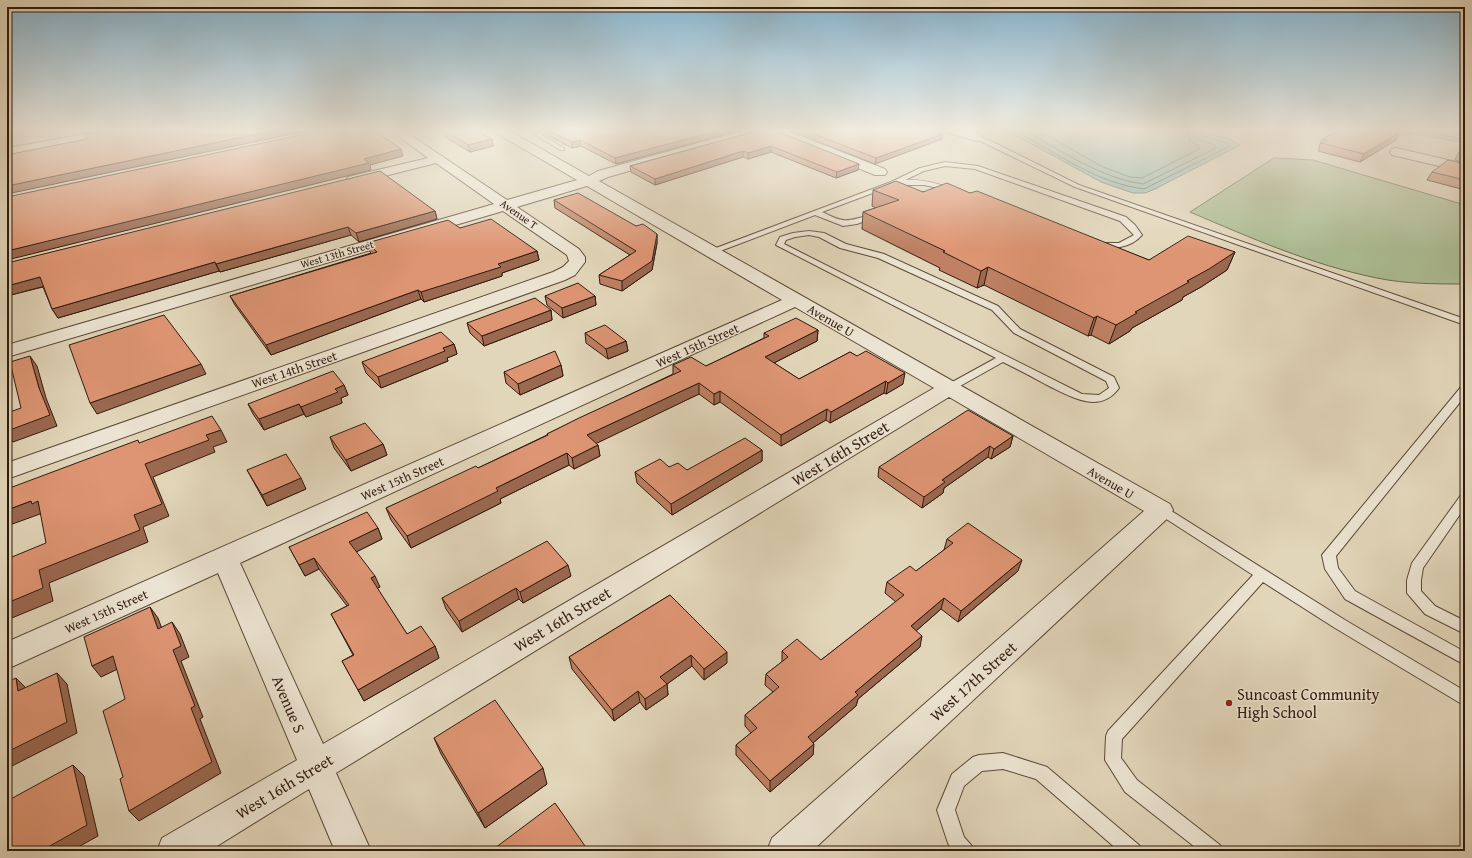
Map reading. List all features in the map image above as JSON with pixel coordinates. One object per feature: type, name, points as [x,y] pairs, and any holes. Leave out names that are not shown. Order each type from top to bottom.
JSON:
[{"type":"street","points":[[336,184],[393,170]]},
{"type":"street","name":"Avenue T","points":[[454,170],[573,252],[577,257],[577,262]]},
{"type":"street","name":"Avenue U","points":[[570,170],[1161,510]]},
{"type":"street","name":"West 13th Street","points":[[7,351],[589,181],[603,174],[617,170]]},
{"type":"street","points":[[875,170],[880,172]]},
{"type":"street","name":"West 14th Street","points":[[7,471],[559,276],[568,271],[577,262]]},
{"type":"street","name":"West 15th Street","points":[[7,656],[796,300]]},
{"type":"street","name":"West 16th Street","points":[[175,851],[949,388]]},
{"type":"street","name":"West 17th Street","points":[[784,851],[1161,510]]},
{"type":"street","name":"Avenue S","points":[[225,558],[353,851]]},
{"type":"lane","points":[[712,252],[893,183],[922,170]]},
{"type":"lane","points":[[984,170],[1123,220],[1132,227],[1138,235],[1130,242],[1120,245],[1099,245],[1092,243]]},
{"type":"lane","points":[[1045,170],[1077,186],[1465,322]]},
{"type":"lane","points":[[893,183],[908,181],[924,182],[960,194]]},
{"type":"lane","points":[[815,212],[843,225],[853,224],[871,217]]},
{"type":"lane","points":[[809,233],[821,235],[843,246],[881,256],[995,308],[1017,330],[1110,379],[1114,388],[1109,395],[1098,400],[1079,397],[1002,359],[787,250],[780,245],[783,239],[793,235],[809,233]]},
{"type":"lane","points":[[949,388],[1002,359]]},
{"type":"lane","points":[[1465,388],[1329,554],[1332,569],[1350,594],[1465,659]]},
{"type":"lane","points":[[1465,498],[1417,566],[1414,580],[1414,593],[1430,610],[1465,628]]},
{"type":"lane","points":[[1161,510],[1340,624],[1465,699]]},
{"type":"lane","points":[[1214,851],[1131,786],[1113,760],[1114,736],[1262,574]]},
{"type":"lane","points":[[965,851],[957,843],[946,810],[958,780],[979,763],[1003,761],[1041,773],[1133,851]]},
{"type":"green space","points":[[1255,170],[1347,170],[1465,205],[1465,284],[1410,283],[1377,278],[1329,266],[1282,250],[1190,212]]},
{"type":"water","points":[[1079,170],[1192,170],[1145,193],[1133,193],[1101,182]]},
{"type":"building","points":[[7,170],[84,170],[7,186]]},
{"type":"building","points":[[135,170],[340,170],[7,251],[7,197]]},
{"type":"building","points":[[638,170],[683,170],[655,179]]},
{"type":"building","points":[[832,170],[842,170],[837,172]]},
{"type":"building","points":[[1435,170],[1465,170],[1465,180],[1432,172]]},
{"type":"building","points":[[380,171],[435,211],[356,233],[348,227],[216,264],[215,262],[52,309],[40,277],[7,286],[7,263]]},
{"type":"building","points":[[896,181],[923,192],[947,183],[970,193],[977,191],[1149,260],[1188,236],[1235,252],[1187,281],[1189,282],[1135,312],[1137,313],[1116,325],[1097,316],[1094,318],[988,267],[981,271],[943,252],[945,251],[863,212],[899,200],[873,190]]},
{"type":"building","points":[[578,193],[636,226],[643,224],[657,234],[652,261],[622,281],[599,275],[636,251],[554,200]]},
{"type":"building","points":[[491,219],[537,251],[498,264],[501,267],[421,292],[418,290],[266,345],[230,296],[377,252],[367,243],[448,220],[460,228]]},
{"type":"building","points":[[578,283],[595,296],[562,308],[545,296]]},
{"type":"building","points":[[535,298],[551,310],[482,336],[467,323]]},
{"type":"building","points":[[164,315],[201,364],[90,403],[69,345]]},
{"type":"building","points":[[796,318],[818,330],[765,357],[799,379],[850,352],[857,356],[866,351],[905,373],[888,383],[886,381],[831,412],[827,409],[781,435],[720,391],[714,394],[699,383],[587,435],[598,445],[572,458],[567,453],[496,488],[498,491],[407,536],[386,508],[476,466],[478,468],[548,435],[547,434],[579,418],[681,371],[673,365],[691,357],[706,366],[769,336],[764,333]]},
{"type":"building","points":[[605,325],[626,341],[606,349],[585,333]]},
{"type":"building","points":[[441,332],[454,344],[443,348],[445,351],[378,377],[362,362]]},
{"type":"building","points":[[555,351],[561,365],[518,384],[504,372]]},
{"type":"building","points":[[30,356],[39,388],[50,415],[7,431],[7,413],[21,408],[10,362]]},
{"type":"building","points":[[333,371],[344,385],[335,389],[338,392],[301,407],[299,404],[259,419],[248,404]]},
{"type":"building","points":[[968,410],[1013,436],[994,449],[990,446],[942,480],[945,482],[924,497],[879,467]]},
{"type":"building","points":[[212,416],[221,430],[206,435],[209,440],[145,464],[162,504],[134,515],[140,530],[39,570],[43,588],[7,603],[7,559],[46,543],[38,501],[32,504],[31,501],[7,510],[7,489],[138,440],[139,443]]},
{"type":"building","points":[[365,423],[383,444],[346,460],[330,437]]},
{"type":"building","points":[[745,438],[762,450],[671,504],[635,472],[660,459],[669,467],[678,463],[687,470]]},
{"type":"building","points":[[286,454],[301,478],[262,495],[247,470]]},
{"type":"building","points":[[367,512],[378,528],[349,542],[375,576],[371,578],[407,634],[421,626],[435,646],[358,690],[342,661],[354,655],[331,614],[349,605],[314,558],[299,565],[289,547]]},
{"type":"building","points":[[968,523],[1022,560],[961,611],[944,598],[911,626],[922,636],[855,692],[858,695],[808,737],[814,744],[770,781],[736,745],[757,728],[745,715],[779,687],[766,674],[788,657],[782,651],[797,639],[821,660],[904,595],[887,582],[910,566],[916,571],[953,543],[947,539]]},
{"type":"building","points":[[547,541],[568,565],[520,592],[516,588],[459,621],[442,598]]},
{"type":"building","points":[[670,595],[727,652],[704,669],[691,655],[660,677],[667,684],[645,699],[638,691],[612,710],[569,657]]},
{"type":"building","points":[[150,607],[158,629],[172,622],[181,646],[173,650],[195,706],[191,708],[212,762],[129,811],[120,779],[123,777],[103,711],[125,699],[113,656],[92,666],[84,637]]},
{"type":"building","points":[[57,673],[67,722],[7,752],[7,682],[16,678],[18,691]]},
{"type":"building","points":[[495,700],[543,768],[478,813],[434,738]]},
{"type":"building","points":[[73,765],[87,825],[41,851],[7,851],[7,801]]},
{"type":"building","points":[[555,803],[585,846],[580,851],[491,851]]},
{"type":"place","name":"Suncoast Community High School","points":[[1229,703]]}]
